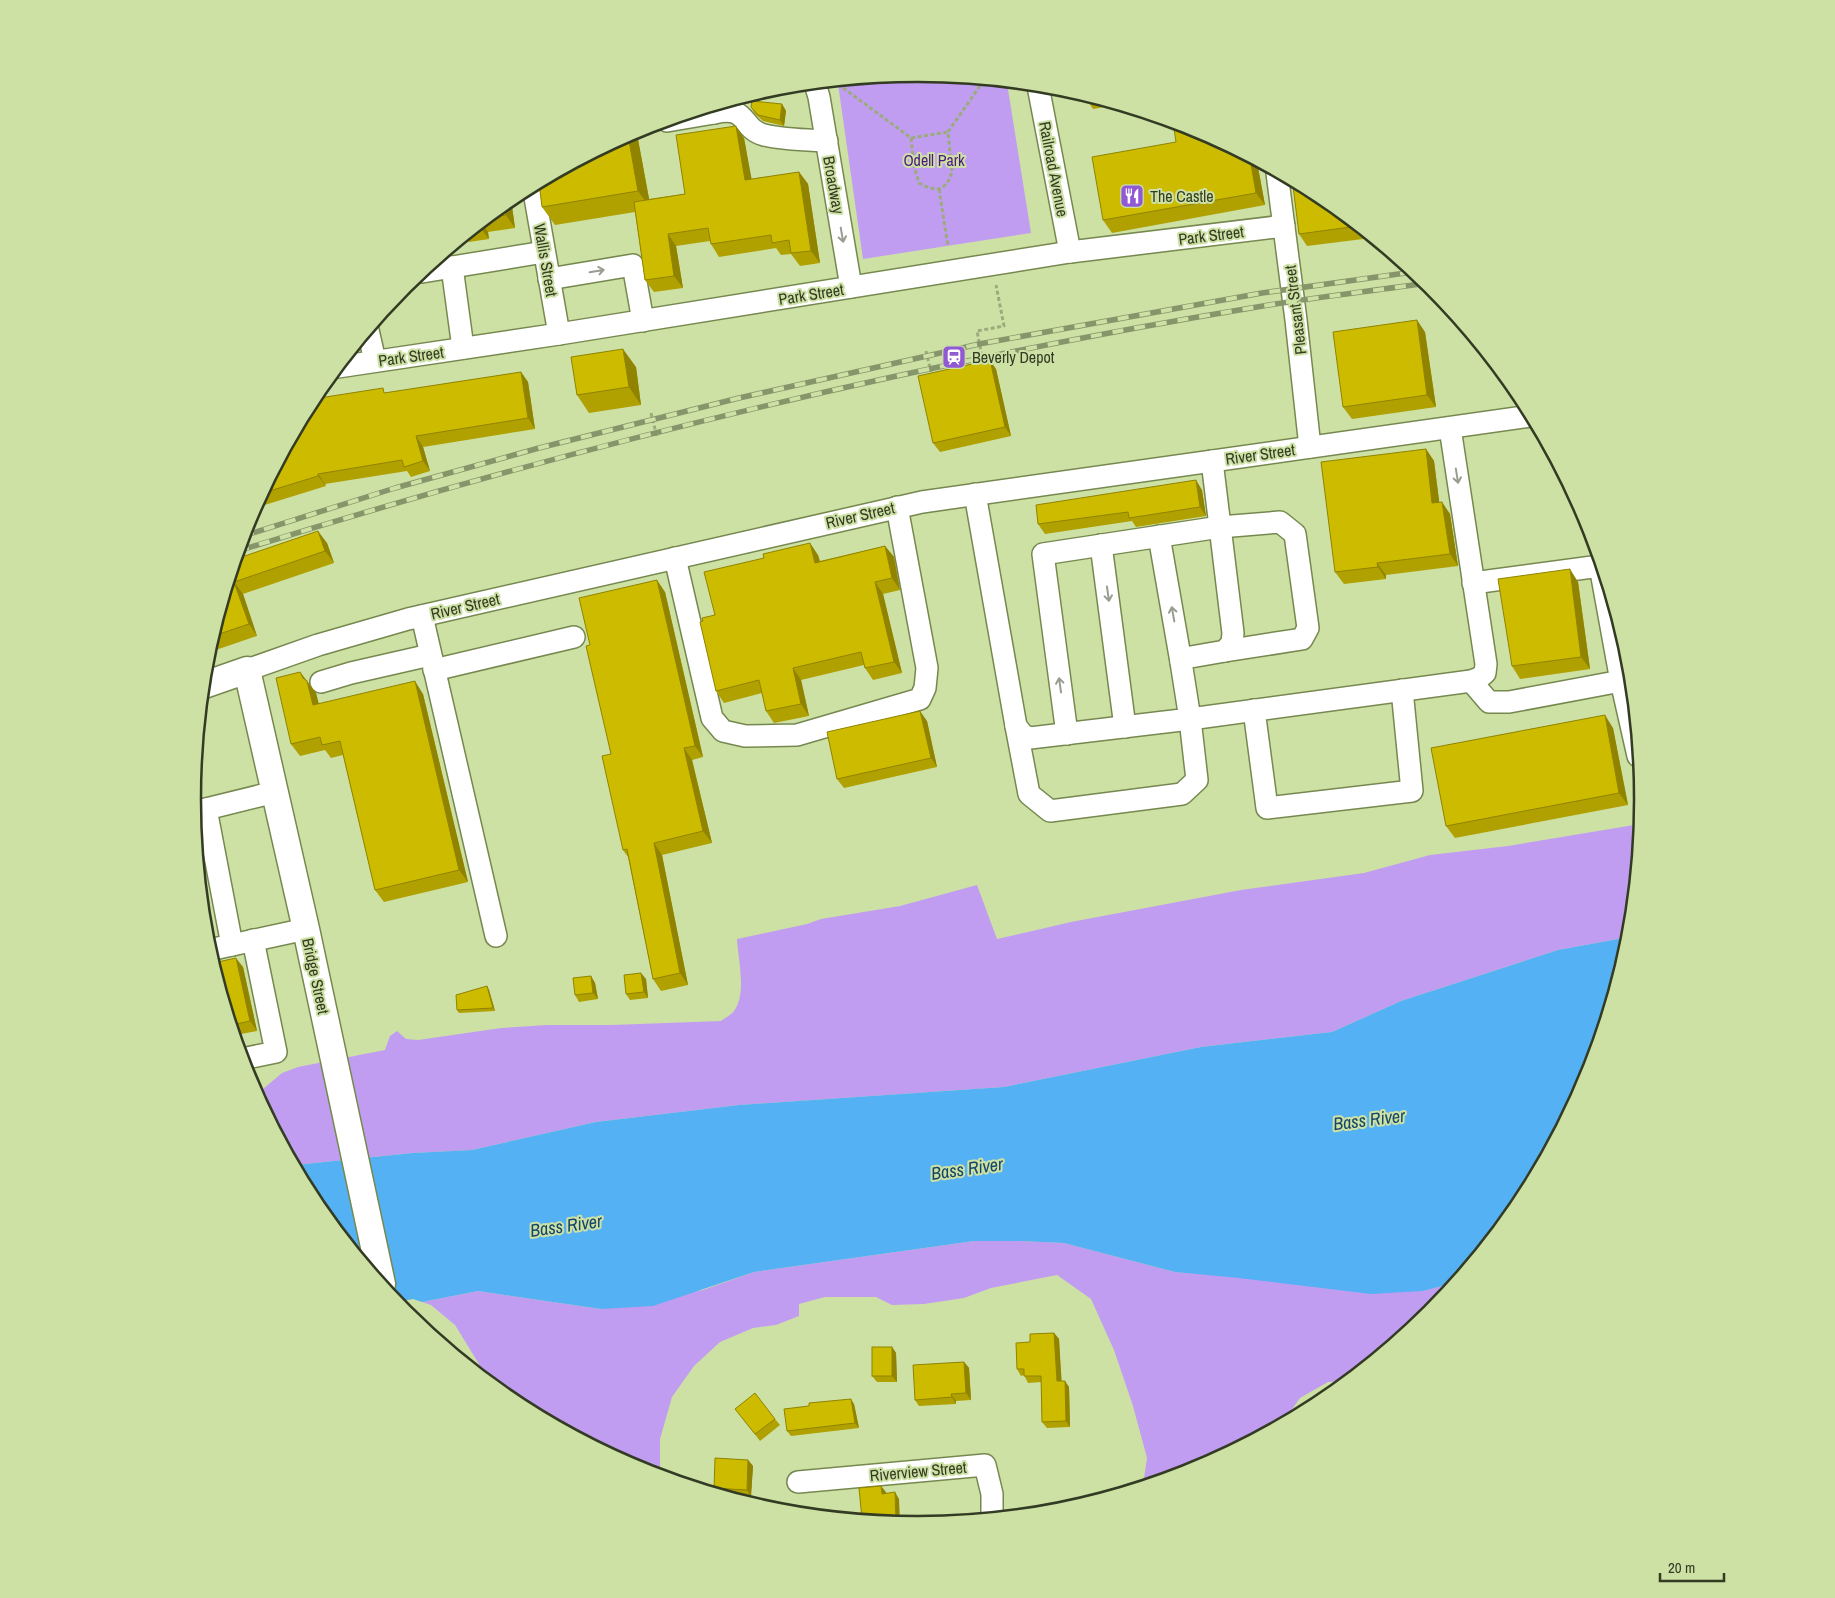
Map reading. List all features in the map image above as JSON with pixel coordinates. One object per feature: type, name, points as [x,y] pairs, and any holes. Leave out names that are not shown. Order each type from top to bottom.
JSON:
[{"type":"main road","name":"River Street","points":[[211,683],[247,670]]},
{"type":"main road","name":"Bridge Street","points":[[247,670],[276,792],[379,1271]]},
{"type":"street","name":"Broadway","points":[[817,90],[851,287]]},
{"type":"street","name":"Railroad Avenue","points":[[1039,93],[1070,252]]},
{"type":"street","points":[[722,110],[728,110],[743,116],[751,129],[762,134],[787,139],[827,141]]},
{"type":"street","name":"Pleasant Street","points":[[1281,181],[1284,226],[1310,447]]},
{"type":"street","name":"Wallis Street","points":[[533,194],[558,334]]},
{"type":"street","name":"Park Street","points":[[347,366],[643,321],[1070,252],[1284,226]]},
{"type":"street","points":[[434,270],[544,252]]},
{"type":"street","points":[[549,279],[633,265],[643,321]]},
{"type":"street","points":[[452,267],[463,348]]},
{"type":"street","points":[[370,338],[375,361]]},
{"type":"street","name":"River Street","points":[[247,670],[354,633],[897,507],[975,494],[1523,417]]},
{"type":"street","points":[[1016,726],[1023,734],[1030,738],[1190,719],[1471,681],[1479,678],[1485,673],[1486,664],[1450,428]]},
{"type":"street","points":[[1212,461],[1233,633],[1232,643],[1225,651]]},
{"type":"street","points":[[975,494],[1029,794],[1050,811],[1182,794],[1197,780],[1190,719],[1159,536]]},
{"type":"street","points":[[675,558],[712,718],[722,731],[745,736],[798,735],[920,699],[925,688],[926,668],[897,507]]},
{"type":"street","points":[[1067,734],[1043,554],[1220,527],[1280,522],[1295,534],[1308,628],[1302,639],[1185,658],[1181,662]]},
{"type":"street","points":[[1101,546],[1125,727]]},
{"type":"street","points":[[1473,578],[1595,566]]},
{"type":"street","points":[[422,616],[496,936]]},
{"type":"street","points":[[321,682],[351,674],[574,637]]},
{"type":"street","points":[[1471,681],[1489,702],[1509,702],[1624,680]]},
{"type":"street","points":[[1254,710],[1267,808],[1412,791],[1402,690]]},
{"type":"street","points":[[201,810],[276,792]]},
{"type":"street","points":[[202,818],[232,945]]},
{"type":"street","points":[[217,948],[306,929]]},
{"type":"street","points":[[250,1057],[276,1052],[253,940]]},
{"type":"street","name":"Riverview Street","points":[[798,1482],[985,1466],[992,1494],[992,1511]]},
{"type":"path","points":[[911,138],[914,166],[920,183],[929,188],[939,189],[947,184],[952,172],[948,132],[980,86]]},
{"type":"path","points":[[842,87],[911,138],[948,132]]},
{"type":"path","points":[[939,189],[948,246]]},
{"type":"path","points":[[983,362],[977,331],[1004,326],[1002,316]]},
{"type":"path","points":[[926,351],[931,372]]},
{"type":"path","points":[[651,414],[657,437]]},
{"type":"green space","name":"Odell Park","points":[[918,82],[1008,89],[1031,233],[863,259],[838,87]]},
{"type":"green space","points":[[1633,825],[1628,893],[1620,939],[1558,950],[1401,1001],[1332,1032],[1201,1047],[1004,1087],[739,1105],[596,1122],[472,1150],[413,1153],[302,1164],[275,1116],[263,1089],[282,1073],[298,1067],[385,1050],[390,1036],[397,1031],[406,1039],[418,1040],[501,1028],[547,1025],[721,1021],[734,1011],[740,995],[741,976],[737,939],[807,924],[821,919],[900,906],[977,885],[997,939],[1071,922],[1241,890],[1364,873],[1430,855],[1508,846]]},
{"type":"green space","points":[[974,1241],[1020,1241],[1064,1243],[1175,1272],[1423,1291],[1442,1286],[1390,1338],[1334,1382],[1328,1382],[1300,1398],[1291,1411],[1234,1442],[1192,1461],[1144,1478],[1147,1458],[1133,1406],[1114,1350],[1091,1299],[1057,1275],[991,1288],[964,1298],[924,1304],[892,1305],[876,1297],[825,1297],[799,1304],[799,1316],[776,1325],[753,1328],[720,1342],[694,1366],[672,1397],[660,1439],[660,1467],[601,1442],[559,1420],[519,1395],[481,1367],[455,1325],[431,1305],[422,1302],[478,1291],[601,1309],[703,1290],[754,1272]]},
{"type":"water","name":"Bass River","points":[[1620,939],[1610,984],[1596,1029],[1579,1073],[1560,1116],[1538,1157],[1486,1235],[1442,1286],[1423,1291],[1371,1294],[1175,1272],[1064,1243],[974,1241],[754,1272],[653,1306],[601,1309],[478,1291],[422,1302],[413,1299],[406,1300],[349,1235],[302,1164],[413,1153],[472,1150],[596,1122],[739,1105],[1004,1087],[1201,1047],[1332,1032],[1401,1001],[1558,950]]},
{"type":"building","points":[[756,101],[782,104],[780,120],[758,115],[751,107],[752,102]]},
{"type":"building","points":[[736,126],[745,180],[799,172],[811,251],[791,253],[789,240],[772,243],[771,235],[711,244],[708,228],[668,234],[674,276],[645,280],[634,202],[685,194],[676,135]]},
{"type":"building","points":[[1174,131],[1251,165],[1256,193],[1103,220],[1092,157],[1176,142]]},
{"type":"building","points":[[629,143],[638,191],[542,207],[540,190],[601,156]]},
{"type":"building","points":[[1293,189],[1349,227],[1299,234]]},
{"type":"building","points":[[1417,320],[1427,395],[1343,407],[1333,332]]},
{"type":"building","points":[[623,349],[629,387],[577,395],[571,357]]},
{"type":"building","name":"Beverly Depot","points":[[990,360],[1005,427],[933,443],[918,376]]},
{"type":"building","points":[[521,372],[528,418],[416,436],[423,461],[404,467],[402,460],[318,474],[318,476],[271,490],[297,441],[325,397],[383,388],[384,393]]},
{"type":"building","points":[[1426,449],[1432,503],[1442,502],[1450,554],[1377,563],[1378,567],[1335,572],[1321,462]]},
{"type":"building","points":[[1196,480],[1200,507],[1129,518],[1128,512],[1038,524],[1036,505]]},
{"type":"building","points":[[318,531],[325,551],[235,582],[244,556]]},
{"type":"building","points":[[810,543],[815,563],[885,546],[892,578],[875,582],[894,662],[865,668],[861,652],[793,668],[801,704],[766,711],[759,680],[716,691],[700,622],[703,621],[702,618],[715,615],[704,572],[764,558],[763,554]]},
{"type":"building","points":[[1570,569],[1581,657],[1512,666],[1498,579]]},
{"type":"building","points":[[657,580],[695,746],[684,748],[703,831],[654,843],[680,973],[653,979],[627,849],[623,850],[602,756],[611,754],[586,646],[590,645],[579,598]]},
{"type":"building","points":[[235,583],[249,624],[221,633]]},
{"type":"building","points":[[300,672],[307,681],[313,705],[415,681],[459,870],[375,890],[340,741],[322,745],[320,737],[291,744],[276,678]]},
{"type":"building","points":[[920,711],[931,758],[837,779],[827,732]]},
{"type":"building","points":[[1605,715],[1619,793],[1446,826],[1431,748]]},
{"type":"building","points":[[236,958],[250,1021],[237,1024],[220,961]]},
{"type":"building","points":[[641,973],[644,992],[626,994],[624,975]]},
{"type":"building","points":[[591,976],[593,993],[575,995],[573,978]]},
{"type":"building","points":[[487,986],[493,1008],[457,1010],[456,995]]},
{"type":"building","points":[[1054,1333],[1057,1381],[1065,1381],[1066,1421],[1042,1422],[1041,1376],[1024,1376],[1024,1369],[1017,1369],[1016,1343],[1030,1342],[1030,1334]]},
{"type":"building","points":[[872,1347],[892,1347],[892,1376],[872,1376]]},
{"type":"building","points":[[964,1362],[966,1393],[951,1394],[952,1397],[915,1400],[913,1365]]},
{"type":"building","points":[[755,1393],[775,1419],[755,1434],[735,1409]]},
{"type":"building","points":[[851,1399],[855,1423],[787,1431],[784,1409],[809,1406],[809,1403]]},
{"type":"building","points":[[715,1458],[748,1460],[747,1490],[724,1489],[714,1485]]},
{"type":"building","points":[[881,1486],[882,1494],[895,1492],[896,1515],[861,1513],[859,1488]]},
{"type":"railway","points":[[253,533],[395,488],[539,448],[739,398],[979,344],[1262,293],[1404,273]]},
{"type":"railway","points":[[247,548],[491,476],[618,442],[874,381],[1133,329],[1283,303],[1416,285]]},
{"type":"place","name":"The Castle","points":[[1132,196]]},
{"type":"place","name":"Beverly Depot","points":[[954,357]]}]
